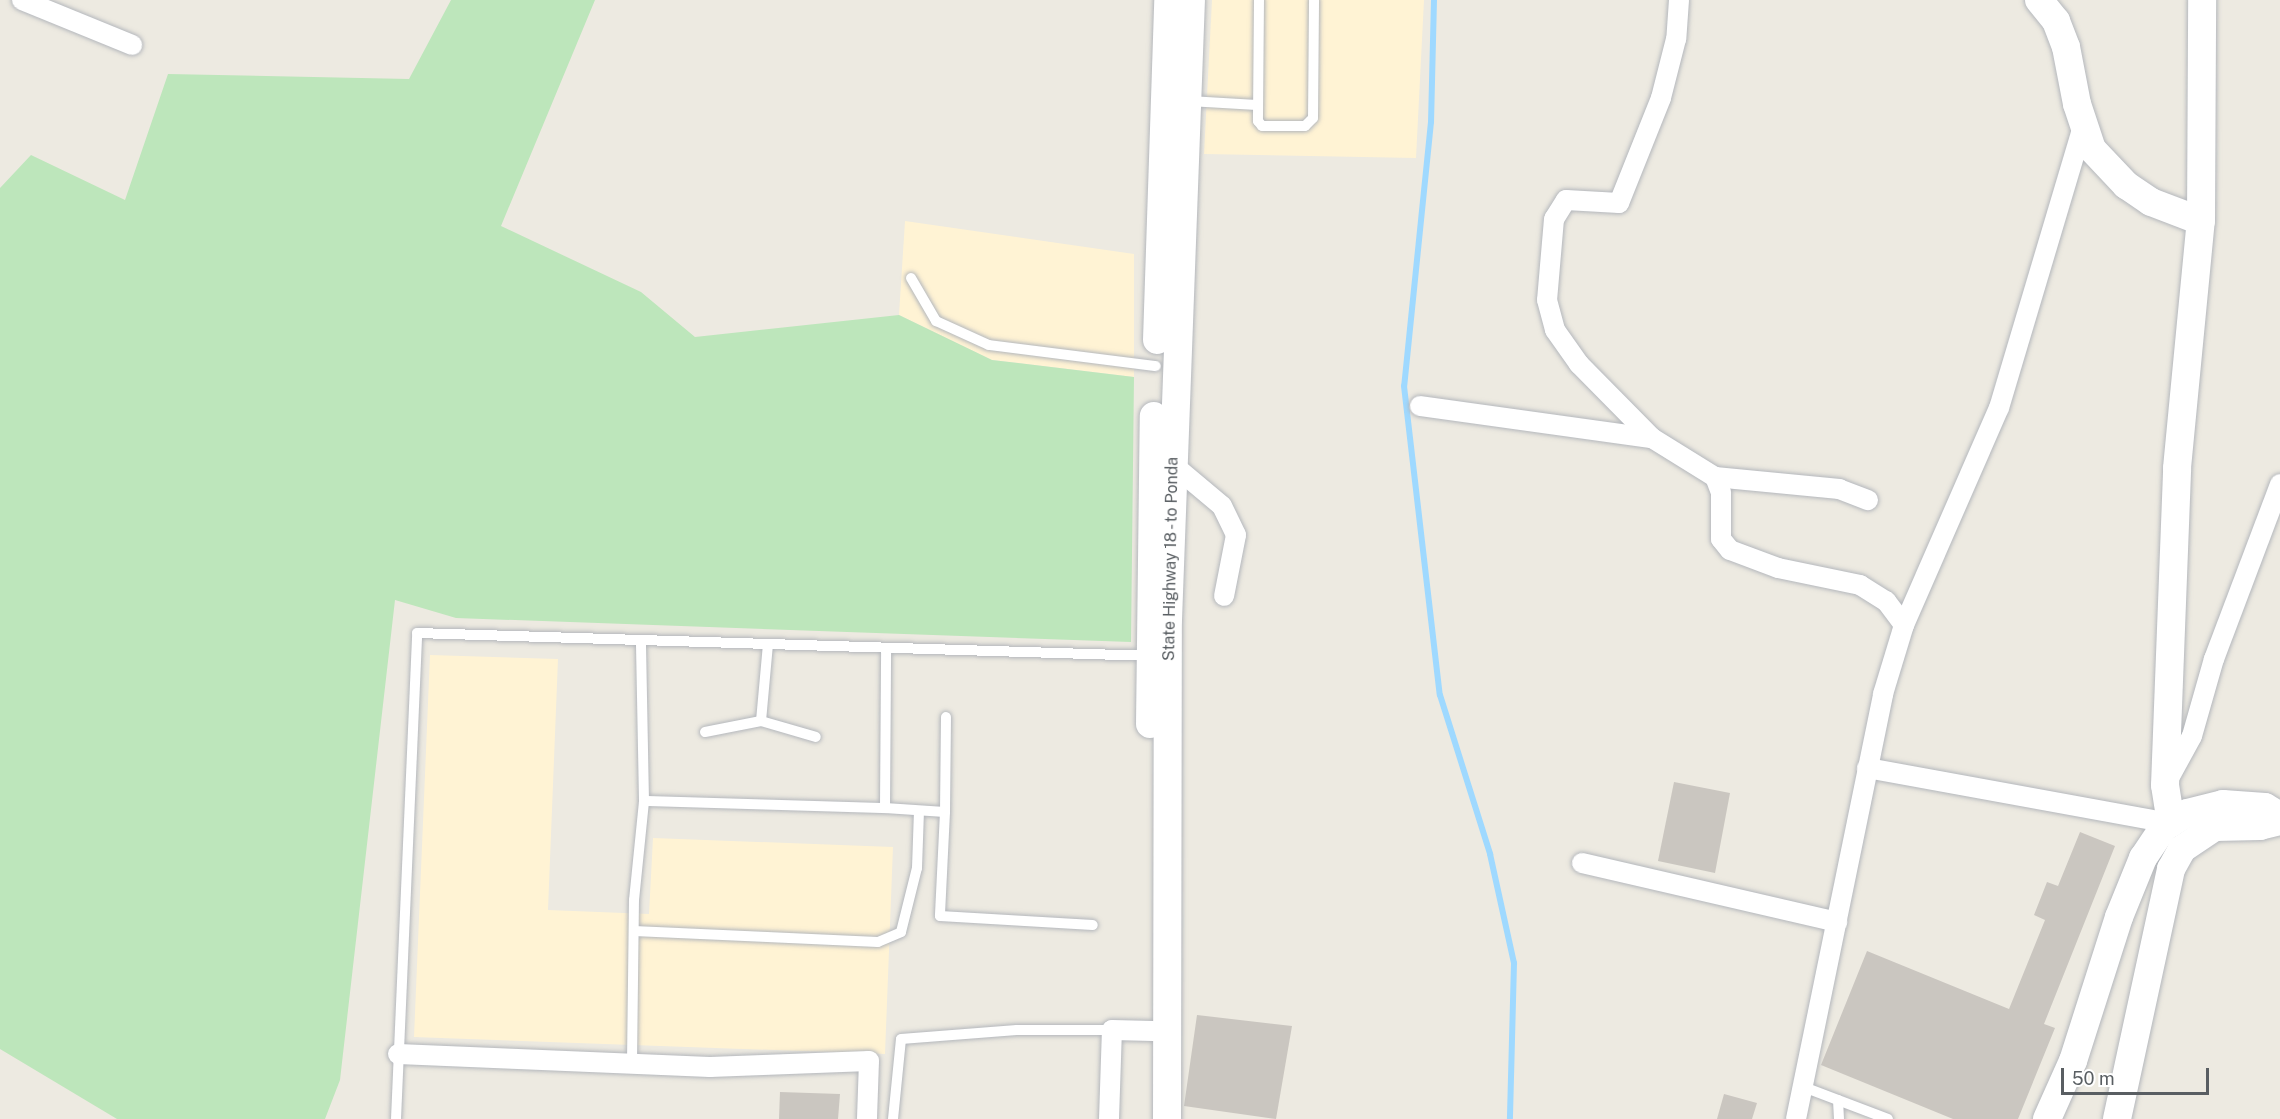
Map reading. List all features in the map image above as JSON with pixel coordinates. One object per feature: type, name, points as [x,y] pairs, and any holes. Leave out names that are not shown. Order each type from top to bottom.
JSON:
[{"type":"main road","name":"State Highway 18 - to Ponda","points":[[1167,1119],[1156,366],[1168,0]]},
{"type":"main road","name":"State Highway 18 - to Ponda","points":[[1151,1119],[1159,656],[1172,464],[1191,0]]},
{"type":"main road","points":[[2039,0],[2056,21],[2066,47],[2084,126],[2092,148],[2126,185],[2170,211],[2201,221]]},
{"type":"main road","points":[[2171,823],[2165,784],[2177,468],[2201,221],[2202,0]]},
{"type":"main road","points":[[2048,1119],[2073,1060],[2143,858],[2171,823],[2187,813],[2223,804],[2265,807],[2280,816]]},
{"type":"main road","points":[[2117,1119],[2171,869],[2182,849],[2216,827],[2260,826],[2280,821]]},
{"type":"street","points":[[22,0],[132,45]]},
{"type":"street","points":[[1679,0],[1676,39],[1661,98],[1619,202],[1566,200],[1554,219],[1549,250],[1547,300],[1555,330],[1579,364],[1652,438],[1715,477],[1839,489],[1868,500]]},
{"type":"street","points":[[1796,1119],[1867,768],[1904,625],[1999,408],[2084,126]]},
{"type":"street","points":[[1420,406],[1652,438]]},
{"type":"street","points":[[1172,464],[1222,506],[1236,535],[1224,596]]},
{"type":"street","points":[[1715,477],[1721,493],[1722,539],[1730,550],[1778,568],[1860,585],[1886,601],[1904,625]]},
{"type":"street","points":[[2165,784],[2192,736],[2214,659],[2280,484]]},
{"type":"street","points":[[1867,768],[2171,823]]},
{"type":"street","points":[[1582,863],[1837,922]]},
{"type":"street","points":[[1109,1119],[1112,1030],[1153,1031]]},
{"type":"street","points":[[398,1054],[710,1067],[869,1061],[867,1119]]},
{"type":"lane","points":[[1259,0],[1257,105],[1262,126],[1310,125],[1314,0]]},
{"type":"lane","points":[[1187,100],[1257,105]]},
{"type":"lane","points":[[911,278],[936,321],[989,345],[1156,366]]},
{"type":"lane","points":[[396,1119],[417,633],[1159,656]]},
{"type":"lane","points":[[632,1062],[634,931],[644,801],[641,640]]},
{"type":"lane","points":[[761,721],[768,644]]},
{"type":"lane","points":[[885,808],[886,648]]},
{"type":"lane","points":[[945,717],[945,812],[940,916],[1093,925]]},
{"type":"lane","points":[[705,732],[761,721],[816,737]]},
{"type":"lane","points":[[644,801],[885,808],[945,812]]},
{"type":"lane","points":[[634,931],[878,942],[901,932],[917,868],[919,811]]},
{"type":"lane","points":[[893,1119],[901,1039],[1017,1030],[1112,1030]]},
{"type":"lane","points":[[1801,1086],[1888,1119]]},
{"type":"lane","points":[[1838,1100],[1839,1119]]},
{"type":"shaded area","points":[[1212,0],[1424,0],[1416,158],[1204,154]]},
{"type":"shaded area","points":[[905,221],[1134,254],[1134,377],[992,360],[899,315]]},
{"type":"shaded area","points":[[430,655],[558,659],[548,910],[649,914],[653,838],[893,847],[885,1054],[414,1037]]},
{"type":"green space","points":[[451,0],[595,0],[501,226],[641,292],[695,337],[899,315],[992,360],[1134,377],[1131,642],[456,618],[395,600],[340,1080],[325,1119],[117,1119],[0,1049],[0,188],[31,155],[125,200],[168,74],[409,79]]},
{"type":"building","points":[[1674,782],[1730,793],[1715,873],[1658,861]]},
{"type":"building","points":[[2080,832],[2115,846],[2044,1024],[2055,1028],[2018,1119],[1953,1119],[1821,1065],[1867,951],[2009,1009],[2045,920],[2034,915],[2047,882],[2058,886]]},
{"type":"building","points":[[1197,1015],[1292,1026],[1276,1119],[1184,1106]]},
{"type":"building","points":[[780,1092],[840,1094],[838,1119],[779,1119]]},
{"type":"building","points":[[1724,1094],[1757,1103],[1752,1119],[1717,1119]]},
{"type":"waterway","points":[[1434,0],[1431,122],[1404,386],[1440,695],[1490,854],[1514,963],[1510,1119]]}]
